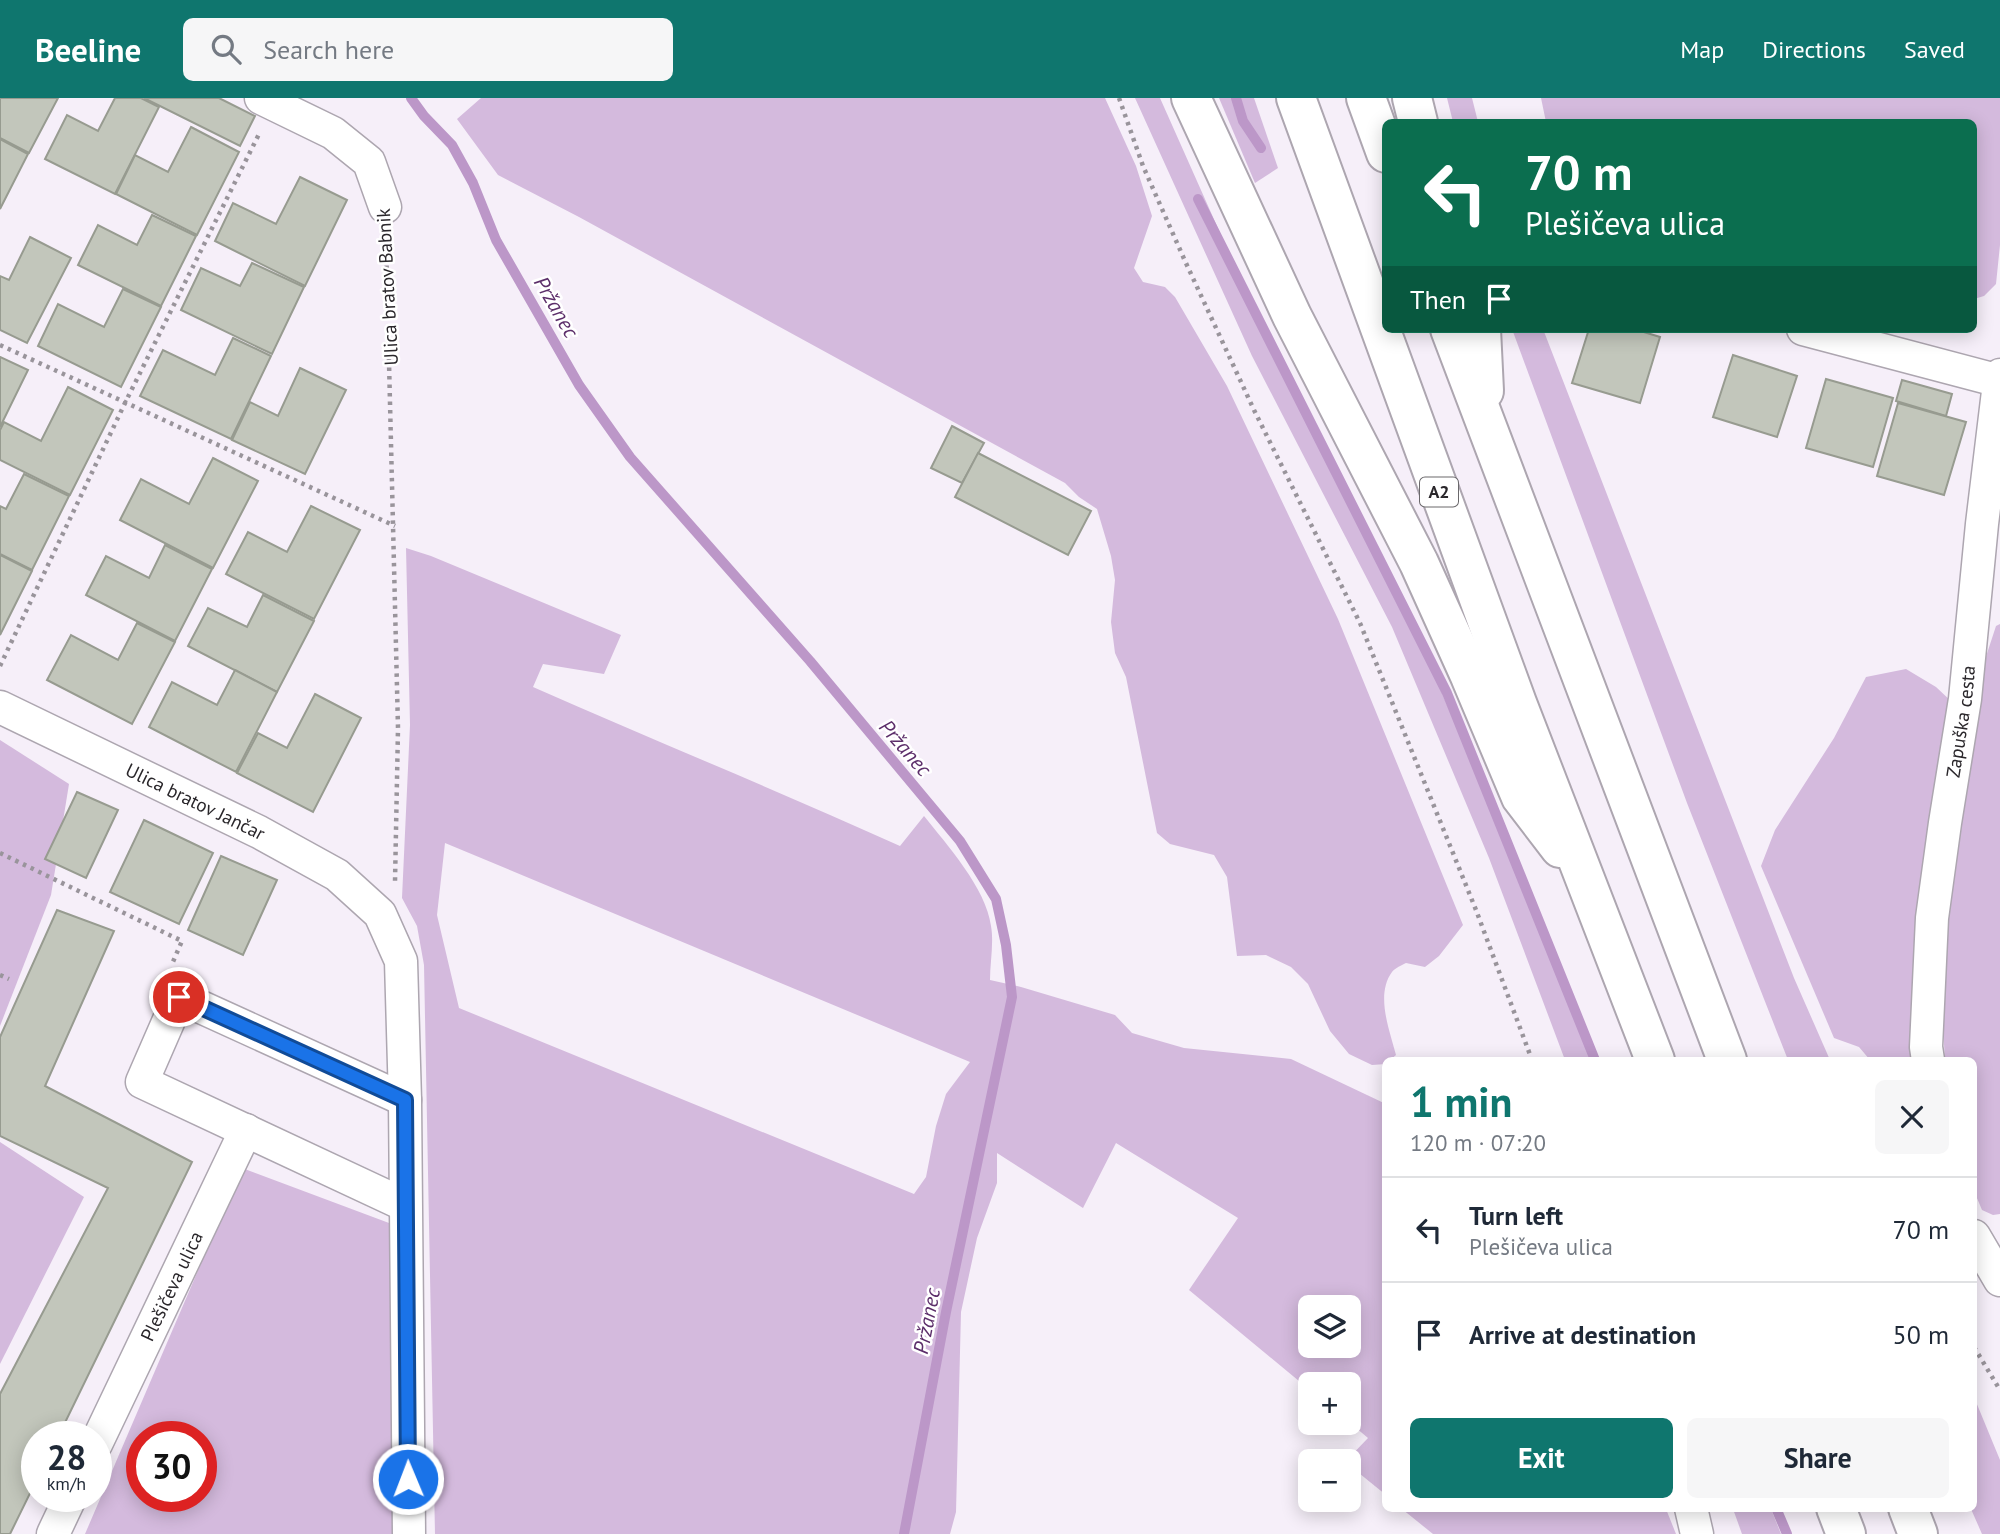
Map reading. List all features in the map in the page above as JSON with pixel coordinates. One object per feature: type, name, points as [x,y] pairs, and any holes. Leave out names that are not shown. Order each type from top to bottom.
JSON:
[{"type":"highway","points":[[1191,98],[1292,316],[1419,563],[1521,797],[1587,883]]},
{"type":"highway","name":"A2","points":[[1296,98],[1512,690],[1654,1057]]},
{"type":"highway","points":[[1366,98],[1382,142]]},
{"type":"highway","points":[[1412,98],[1417,119]]},
{"type":"highway","points":[[1451,333],[1726,1057]]},
{"type":"highway","points":[[1481,333],[1485,425]]},
{"type":"highway","points":[[1838,1512],[1846,1534]]},
{"type":"highway","points":[[1910,1512],[1918,1534]]},
{"type":"street","name":"Ulica bratov Babnik","points":[[267,101],[333,133],[369,162],[385,207]]},
{"type":"street","points":[[1818,333],[2000,381]]},
{"type":"street","name":"Zapuška cesta","points":[[1928,1057],[1933,918],[1965,699],[2000,375]]},
{"type":"street","name":"Ulica bratov Jančar","points":[[0,707],[259,832],[337,875],[380,914]]},
{"type":"street","points":[[380,914],[401,961],[409,1534]]},
{"type":"street","points":[[405,1100],[179,997],[142,1082],[405,1205]]},
{"type":"street","name":"Plešičeva ulica","points":[[107,1421],[246,1130]]},
{"type":"street","points":[[1977,1241],[2000,1280]]},
{"type":"street","points":[[53,1534],[63,1512]]},
{"type":"street","points":[[1692,1512],[1697,1534]]},
{"type":"path","points":[[1119,98],[1143,166],[1197,286],[1254,410],[1360,623],[1476,910],[1531,1057]]},
{"type":"path","points":[[0,666],[267,101]]},
{"type":"path","name":"Ulica bratov Babnik","points":[[380,914],[394,888],[398,728],[385,207]]},
{"type":"path","points":[[0,345],[395,526]]},
{"type":"path","points":[[0,853],[181,941],[161,990],[179,997]]},
{"type":"path","points":[[0,975],[9,979]]},
{"type":"path","points":[[1977,1352],[2000,1390]]},
{"type":"shaded area","points":[[481,98],[1105,98],[1136,166],[1152,216],[1134,268],[1143,282],[1165,287],[1175,297],[1227,386],[1338,619],[1463,925],[1439,956],[1425,967],[1406,963],[1393,971],[1387,981],[1385,1013],[1396,1055],[1382,1057],[1382,1064],[1372,1065],[1349,1054],[1330,1031],[1308,984],[1291,967],[1266,955],[1237,956],[1227,877],[1214,855],[1170,844],[1157,833],[1126,677],[1115,653],[1111,622],[1115,580],[1097,509],[1065,483],[498,175],[457,119]]},
{"type":"shaded area","points":[[1135,98],[1160,98],[1233,262],[1311,424],[1407,612],[1503,835],[1592,1057],[1564,1057],[1489,858],[1392,627],[1252,356]]},
{"type":"shaded area","points":[[1219,98],[1254,98],[1278,168],[1255,183]]},
{"type":"shaded area","points":[[1447,98],[1472,98],[1477,119],[1452,119]]},
{"type":"shaded area","points":[[1541,98],[2000,98],[2000,245],[1996,284],[1984,296],[1977,298],[1977,119],[1545,119]]},
{"type":"shaded area","points":[[1513,333],[1545,333],[1794,978],[1829,1057],[1787,1057],[1687,803]]},
{"type":"shaded area","points":[[406,548],[621,635],[604,674],[543,664],[533,687],[900,846],[924,816],[954,854],[982,897],[991,926],[990,980],[1115,1015],[1132,1033],[1184,1048],[1291,1059],[1382,1102],[1382,1492],[1361,1475],[1361,1449],[1357,1449],[1368,1438],[1361,1432],[1361,1372],[1298,1372],[1298,1380],[1189,1290],[1238,1218],[1116,1143],[1083,1208],[997,1153],[997,1183],[977,1238],[961,1312],[956,1512],[950,1534],[435,1534],[424,965],[417,926],[402,898],[410,725]],"holes":[[[445,843],[970,1062],[946,1094],[936,1126],[926,1177],[914,1194],[459,1008],[437,915]]]},
{"type":"shaded area","points":[[2000,624],[2000,1214],[1993,1215],[1982,1210],[1977,1198],[1977,1057],[1945,1057],[1942,1012],[1947,882],[1978,681],[1996,626]]},
{"type":"shaded area","points":[[1906,669],[1936,687],[1952,702],[1913,1057],[1867,1057],[1859,1047],[1834,1038],[1761,866],[1775,830],[1834,738],[1866,677]]},
{"type":"shaded area","points":[[0,740],[69,784],[51,895],[0,1026]]},
{"type":"shaded area","points":[[0,1142],[84,1197],[0,1364]]},
{"type":"shaded area","points":[[242,1168],[389,1223],[395,1534],[85,1534],[94,1512],[112,1512],[112,1471],[126,1438],[126,1512],[217,1512],[217,1421],[133,1421]]},
{"type":"shaded area","points":[[1977,1404],[2000,1460],[2000,1534],[1982,1534],[1972,1512],[1977,1512]]},
{"type":"shaded area","points":[[1406,1512],[1667,1512],[1676,1534],[1433,1534]]},
{"type":"shaded area","points":[[1734,1512],[1772,1512],[1781,1534],[1742,1534]]},
{"type":"building","points":[[0,98],[58,98],[29,153],[0,138]]},
{"type":"building","points":[[115,98],[141,98],[159,107],[115,194],[45,159],[67,115],[98,131]]},
{"type":"building","points":[[144,98],[219,98],[255,116],[240,146]]},
{"type":"building","points":[[191,127],[239,152],[197,235],[116,194],[135,155],[168,172]]},
{"type":"building","points":[[0,139],[28,154],[0,209]]},
{"type":"building","points":[[300,177],[347,200],[305,286],[215,241],[233,203],[276,224]]},
{"type":"building","points":[[152,215],[196,236],[161,306],[78,265],[98,225],[137,245]]},
{"type":"building","points":[[30,237],[71,258],[27,343],[0,330],[0,276],[9,280]]},
{"type":"building","points":[[252,263],[304,287],[272,354],[181,310],[201,268],[240,286]]},
{"type":"building","points":[[123,289],[161,307],[121,387],[38,346],[58,304],[104,327]]},
{"type":"building","points":[[1588,333],[1647,333],[1660,337],[1640,403],[1572,383]]},
{"type":"building","points":[[233,338],[271,356],[231,439],[140,396],[163,350],[215,375]]},
{"type":"building","points":[[1733,355],[1797,376],[1777,437],[1713,417]]},
{"type":"building","points":[[0,357],[28,370],[0,427]]},
{"type":"building","points":[[300,368],[346,390],[305,474],[232,440],[250,402],[278,416]]},
{"type":"building","points":[[1826,379],[1893,398],[1873,467],[1806,448]]},
{"type":"building","points":[[1902,380],[1952,394],[1946,416],[1896,401]]},
{"type":"building","points":[[68,387],[113,410],[70,495],[0,460],[0,430],[4,422],[41,441]]},
{"type":"building","points":[[1898,403],[1966,422],[1944,495],[1877,476]]},
{"type":"building","points":[[952,426],[984,443],[962,483],[931,468]]},
{"type":"building","points":[[978,453],[1091,511],[1068,555],[955,497]]},
{"type":"building","points":[[213,458],[258,481],[213,568],[120,520],[141,479],[189,504]]},
{"type":"building","points":[[24,474],[69,496],[32,570],[0,554],[0,506],[6,509]]},
{"type":"building","points":[[311,506],[360,530],[314,619],[226,574],[248,532],[287,552]]},
{"type":"building","points":[[165,545],[212,569],[175,641],[86,595],[106,556],[149,578]]},
{"type":"building","points":[[0,555],[32,571],[0,635]]},
{"type":"building","points":[[263,595],[314,621],[277,692],[188,646],[208,608],[247,627]]},
{"type":"building","points":[[137,623],[175,642],[132,724],[47,680],[71,635],[118,660]]},
{"type":"building","points":[[235,670],[277,692],[236,772],[149,727],[172,682],[217,705]]},
{"type":"building","points":[[315,694],[361,718],[313,812],[237,773],[258,733],[287,748]]},
{"type":"building","points":[[77,792],[118,810],[86,878],[45,859]]},
{"type":"building","points":[[144,820],[213,853],[179,924],[110,892]]},
{"type":"building","points":[[221,856],[277,880],[243,955],[188,930]]},
{"type":"building","points":[[57,910],[114,931],[45,1086],[192,1162],[66,1421],[21,1421],[21,1512],[10,1534],[0,1534],[0,1394],[108,1188],[0,1136],[0,1037]]},
{"type":"waterway","name":"Pržanec","points":[[411,98],[452,145],[473,183],[496,240],[579,385],[630,457],[810,661],[960,841],[996,899],[1006,945],[1012,997],[946,1312],[904,1534]]},
{"type":"waterway","points":[[1236,98],[1243,121],[1261,148]]},
{"type":"waterway","points":[[1198,199],[1447,693],[1594,1057]]},
{"type":"waterway","points":[[1778,1512],[1787,1534]]},
{"type":"route","points":[[179,997],[405,1100],[408,1479]]}]
